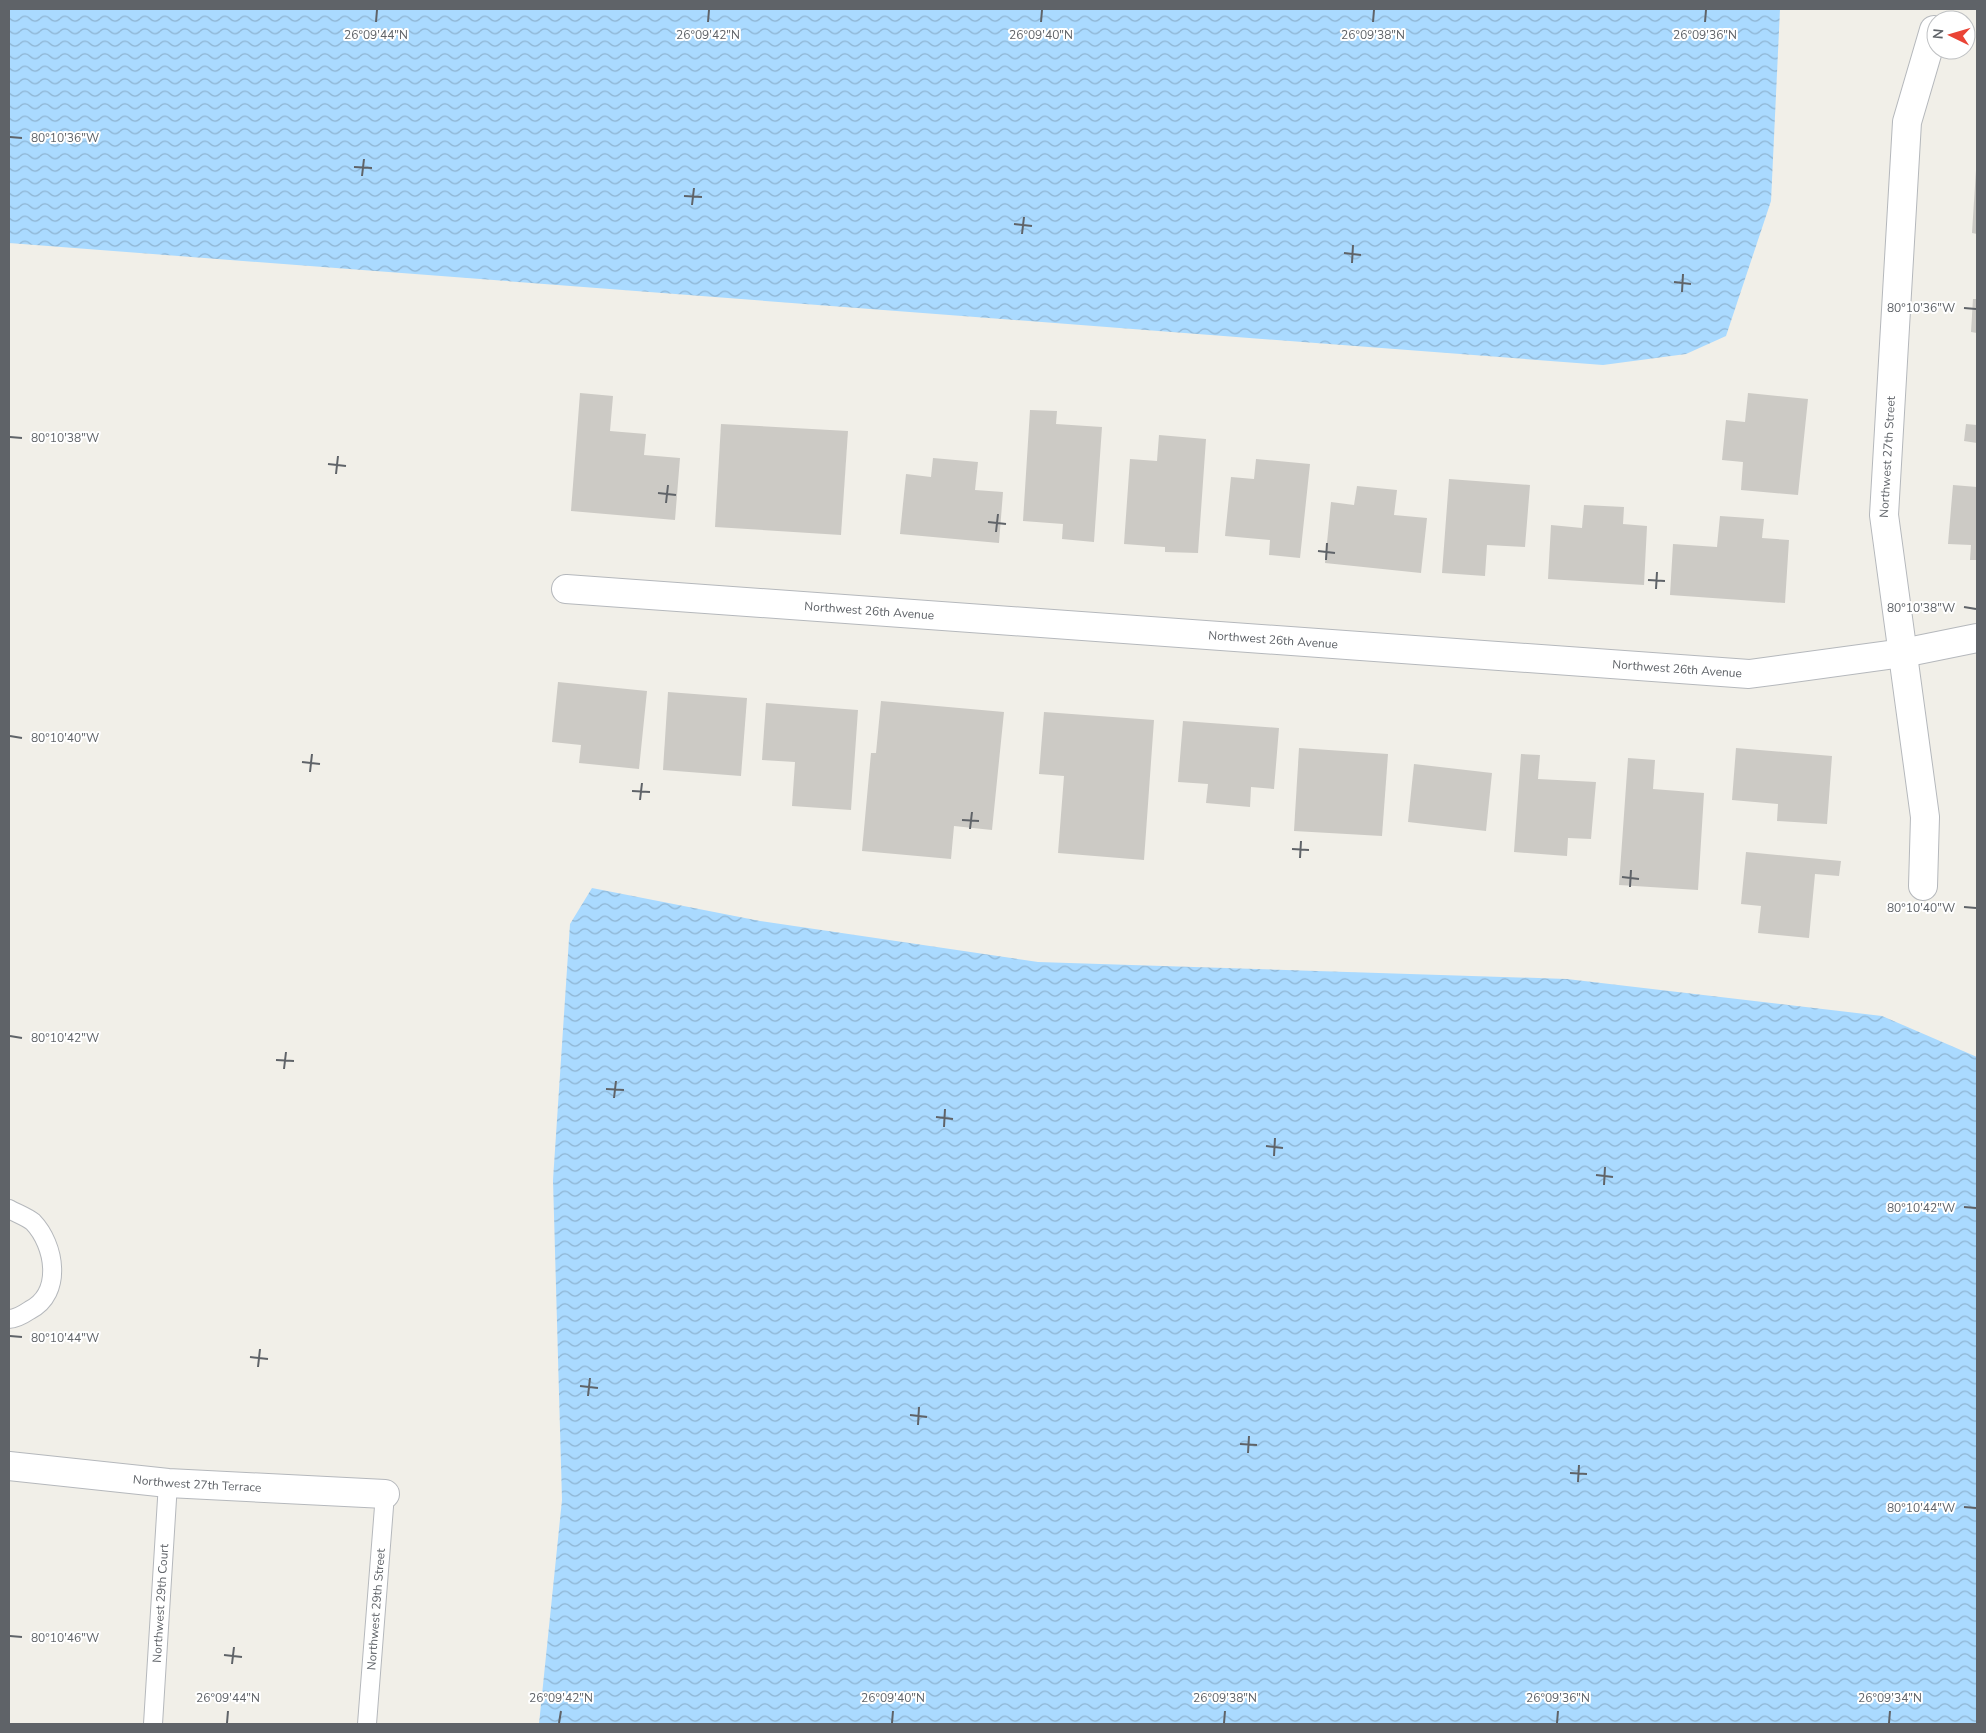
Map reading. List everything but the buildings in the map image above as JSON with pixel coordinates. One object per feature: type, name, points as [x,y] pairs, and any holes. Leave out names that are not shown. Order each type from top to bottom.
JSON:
[{"type":"street","name":"Northwest 27th Street","points":[[1924,886],[1925,817],[1884,515],[1907,122],[1926,57]]},
{"type":"street","name":"Northwest 26th Avenue","points":[[566,589],[1749,674],[1902,653],[1977,638]]},
{"type":"street","name":"Northwest 27th Terrace","points":[[9,1466],[168,1482],[386,1494]]},
{"type":"lane","points":[[9,1209],[32,1221],[46,1241],[53,1263],[49,1288],[37,1307],[9,1319]]},
{"type":"lane","name":"Northwest 29th Court","points":[[152,1724],[168,1482]]},
{"type":"lane","name":"Northwest 29th Street","points":[[367,1724],[386,1494]]},
{"type":"water","points":[[9,9],[1780,9],[1771,201],[1726,336],[1686,354],[1603,365],[9,243]]},
{"type":"water","points":[[592,888],[760,921],[1038,962],[1567,979],[1882,1016],[1977,1057],[1977,1724],[539,1724],[562,1500],[553,1180],[570,924]]}]
